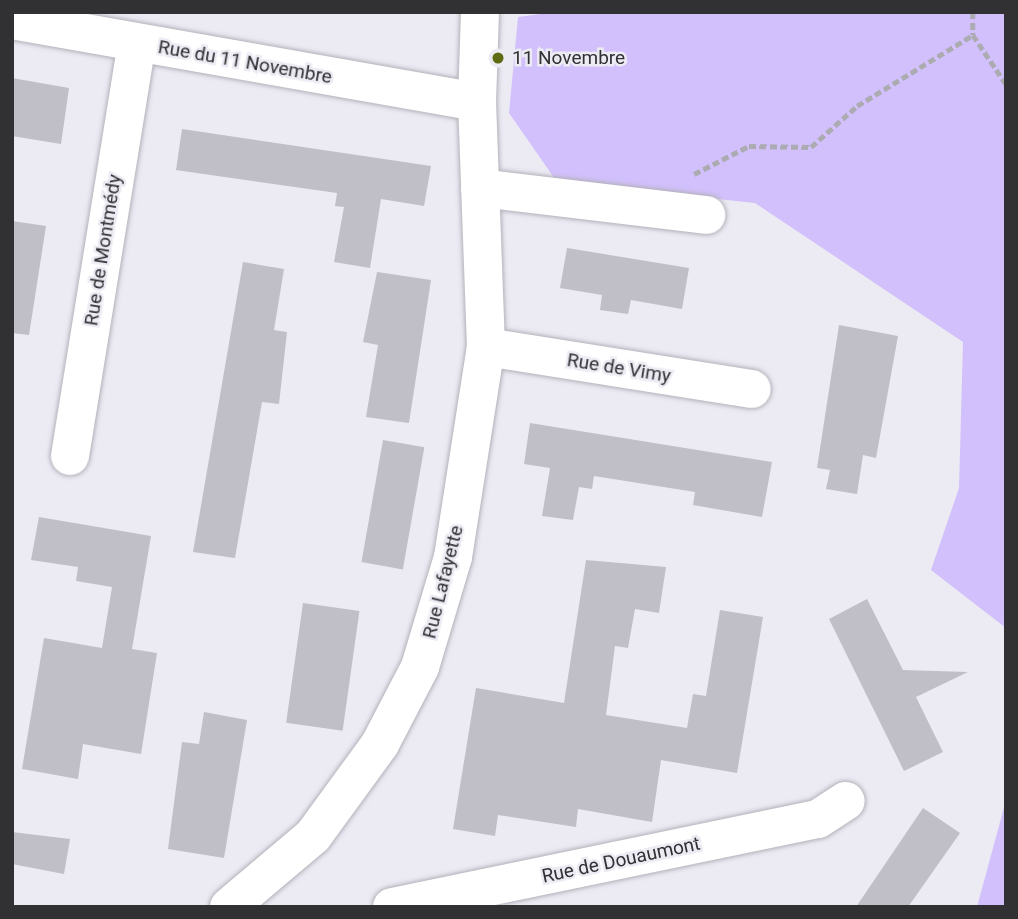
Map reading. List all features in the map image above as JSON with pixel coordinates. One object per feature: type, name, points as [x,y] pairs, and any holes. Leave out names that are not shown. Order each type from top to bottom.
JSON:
[{"type":"street","name":"Rue Lafayette","points":[[229,907],[313,836],[380,744],[420,667],[453,558],[486,347],[477,102],[480,12]]},
{"type":"street","name":"Rue du 11 Novembre","points":[[12,20],[477,102]]},
{"type":"street","name":"Rue de Montmédy","points":[[70,456],[136,43]]},
{"type":"street","points":[[480,188],[706,215]]},
{"type":"street","name":"Rue de Vimy","points":[[486,347],[752,389]]},
{"type":"street","name":"Rue de Douaumont","points":[[392,907],[818,819],[846,800]]},
{"type":"path","points":[[974,12],[974,35],[1006,84]]},
{"type":"path","points":[[678,179],[749,146],[811,147],[857,106],[974,35]]},
{"type":"shaded area","points":[[556,12],[1006,12],[1006,628],[931,570],[959,488],[963,342],[755,203],[557,182],[509,113],[518,17]]},
{"type":"shaded area","points":[[1006,800],[1006,907],[977,907]]},
{"type":"building","points":[[12,78],[69,88],[61,144],[12,136]]},
{"type":"building","points":[[182,129],[431,166],[424,206],[381,199],[370,268],[334,262],[344,207],[335,206],[337,193],[176,170]]},
{"type":"building","points":[[12,221],[46,226],[29,335],[12,333]]},
{"type":"building","points":[[567,248],[689,268],[682,309],[631,300],[628,314],[600,310],[602,295],[560,288]]},
{"type":"building","points":[[243,262],[284,269],[274,330],[287,332],[279,404],[262,402],[235,558],[193,552]]},
{"type":"building","points":[[377,272],[431,280],[409,423],[366,417],[378,345],[363,342]]},
{"type":"building","points":[[839,325],[898,336],[876,458],[863,455],[857,494],[826,489],[830,470],[817,468]]},
{"type":"building","points":[[530,423],[772,462],[762,517],[693,505],[695,492],[594,476],[592,489],[579,487],[573,520],[542,516],[550,468],[524,464]]},
{"type":"building","points":[[383,440],[424,447],[403,569],[361,562]]},
{"type":"building","points":[[39,517],[151,536],[132,649],[157,653],[141,754],[83,744],[78,779],[22,769],[44,638],[102,648],[112,587],[76,581],[78,567],[31,560]]},
{"type":"building","points":[[586,560],[666,567],[659,613],[635,609],[628,648],[615,646],[606,715],[687,728],[693,694],[706,696],[720,610],[763,617],[737,773],[661,760],[652,822],[578,809],[576,827],[498,815],[495,836],[453,829],[476,688],[564,703]]},
{"type":"building","points":[[867,599],[903,670],[968,672],[916,697],[943,752],[904,771],[829,619]]},
{"type":"building","points":[[303,603],[359,611],[343,731],[286,723]]},
{"type":"building","points":[[204,712],[247,720],[224,858],[168,849],[182,742],[199,744]]},
{"type":"building","points":[[923,808],[960,833],[908,907],[856,907]]},
{"type":"building","points":[[12,832],[70,839],[64,874],[12,864]]},
{"type":"place","name":"11 Novembre","points":[[498,58]]}]
